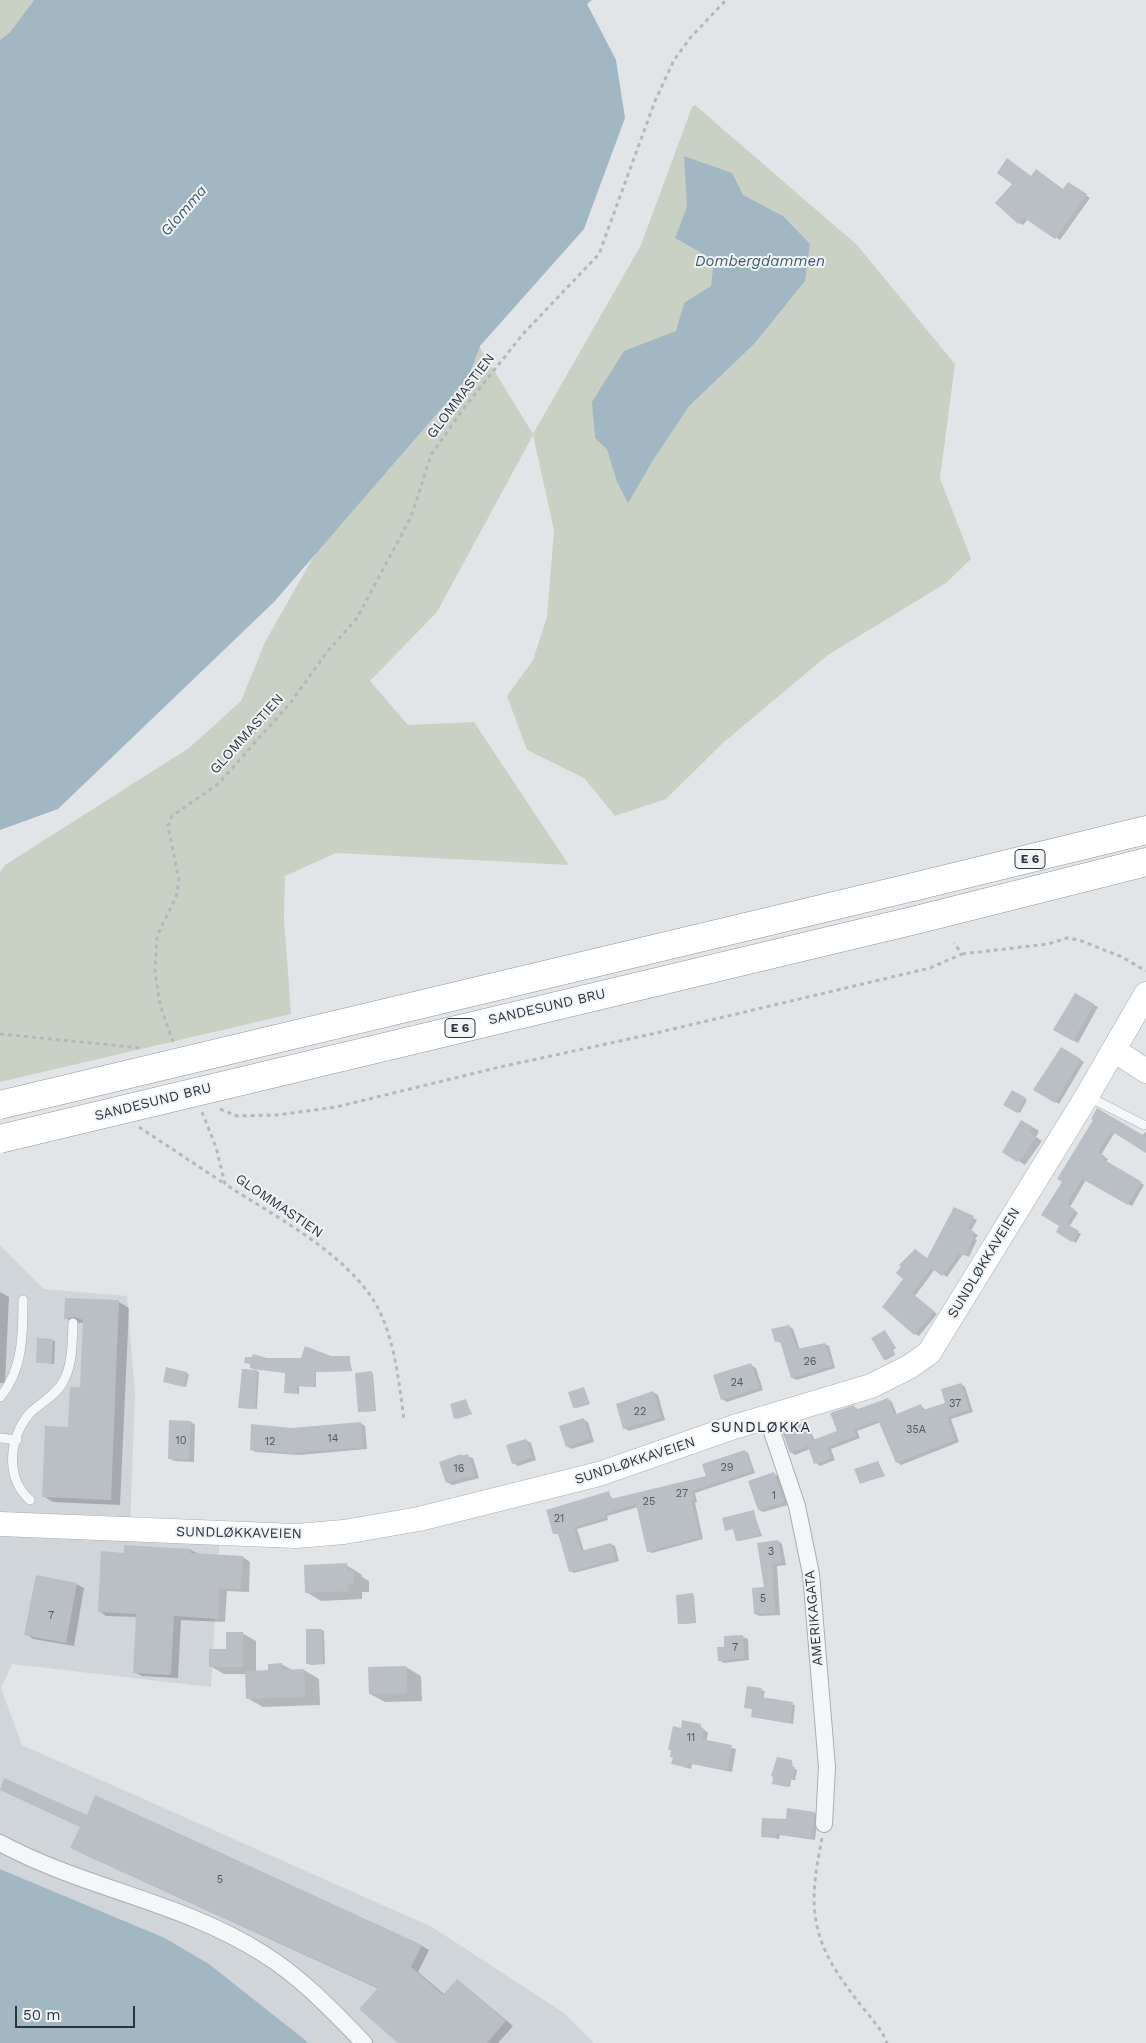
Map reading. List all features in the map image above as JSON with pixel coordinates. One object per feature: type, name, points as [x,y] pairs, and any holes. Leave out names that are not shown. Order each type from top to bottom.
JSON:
[{"type":"highway","name":"E 6","points":[[0,1105],[1146,830]]},
{"type":"highway","name":"SANDESUND BRU","points":[[0,1138],[920,919],[1146,862]]},
{"type":"main road","name":"SUNDLØKKAVEIEN","points":[[0,1524],[266,1536],[344,1532],[439,1515],[599,1474],[767,1417],[871,1386],[909,1367],[928,1353],[1087,1096],[1146,994]]},
{"type":"main road","points":[[1114,1050],[1146,1071]]},
{"type":"street","name":"AMERIKAGATA","points":[[767,1417],[797,1506],[811,1574],[827,1767],[824,1824]]},
{"type":"street","points":[[0,1843],[47,1865],[217,1929],[262,1953],[310,1988],[364,2043]]},
{"type":"lane","points":[[1087,1096],[1144,1125]]},
{"type":"lane","points":[[0,1397],[12,1381],[19,1363],[23,1324],[23,1300]]},
{"type":"lane","points":[[30,1500],[22,1493],[15,1481],[12,1459],[16,1440],[20,1427],[31,1412],[62,1384],[72,1355],[73,1323]]},
{"type":"lane","points":[[0,1438],[16,1440]]},
{"type":"path","name":"GLOMMASTIEN","points":[[175,1046],[160,1005],[155,970],[157,936],[172,906],[179,880],[168,826],[172,816],[218,784],[291,702],[327,652],[358,618],[411,517],[431,455],[464,408],[522,334],[599,254],[655,101],[674,60],[691,37],[726,0]]},
{"type":"path","points":[[962,954],[1048,944],[1067,938],[1080,940],[1122,957],[1146,971]]},
{"type":"path","name":"GLOMMASTIEN","points":[[199,1105],[216,1147],[225,1184],[314,1242],[350,1273],[373,1299],[385,1328],[396,1366],[404,1420]]},
{"type":"path","points":[[138,1126],[225,1184]]},
{"type":"path","points":[[824,1824],[814,1889],[816,1922],[835,1970],[882,2032],[887,2043]]},
{"type":"shaded area","points":[[0,0],[34,0],[10,32],[0,40]]},
{"type":"shaded area","points":[[695,105],[857,245],[955,364],[940,478],[971,559],[946,583],[828,655],[724,742],[666,799],[615,816],[584,778],[527,750],[507,696],[533,660],[547,617],[554,530],[533,435],[437,612],[370,681],[408,725],[474,722],[569,865],[336,853],[285,876],[284,919],[291,1014],[0,1082],[0,872],[5,865],[189,748],[241,701],[265,642],[315,554],[468,378],[479,346],[533,434],[641,245],[692,107]]},
{"type":"shaded area","points":[[0,1245],[44,1289],[127,1296],[135,1393],[130,1529],[220,1534],[211,1687],[12,1664],[1,1688],[22,1745],[432,1927],[564,2013],[594,2043],[309,2043],[209,1964],[165,1938],[0,1869]]},
{"type":"water","name":"Glomma","points":[[34,0],[592,0],[587,4],[616,60],[625,118],[584,229],[480,346],[468,378],[274,602],[58,809],[0,830],[0,40],[10,32]]},
{"type":"water","name":"Dombergdammen","points":[[684,156],[732,173],[743,195],[783,216],[810,244],[805,281],[754,344],[689,406],[655,457],[628,503],[617,482],[607,449],[595,438],[592,402],[624,351],[676,331],[684,303],[711,286],[714,260],[675,238],[687,207]]},
{"type":"water","points":[[0,1869],[165,1938],[209,1964],[309,2043],[0,2043]]},
{"type":"building","points":[[1007,158],[1031,176],[1036,169],[1063,189],[1068,182],[1087,194],[1055,239],[1024,218],[1018,224],[995,203],[1012,184],[997,173]]},
{"type":"building","points":[[1075,993],[1094,1004],[1073,1041],[1053,1030]]},
{"type":"building","points":[[1061,1047],[1081,1059],[1055,1103],[1033,1090]]},
{"type":"building","points":[[1012,1090],[1026,1098],[1017,1113],[1003,1105]]},
{"type":"building","points":[[1097,1108],[1146,1137],[1146,1153],[1111,1131],[1098,1152],[1105,1156],[1103,1159],[1142,1182],[1128,1205],[1082,1179],[1067,1204],[1075,1210],[1067,1224],[1079,1231],[1072,1242],[1056,1232],[1059,1226],[1041,1215],[1062,1182],[1057,1179],[1093,1120],[1091,1119]]},
{"type":"building","points":[[1021,1120],[1032,1126],[1029,1132],[1036,1136],[1022,1159],[1020,1158],[1017,1162],[1002,1152]]},
{"type":"building","points":[[954,1207],[974,1216],[968,1228],[974,1232],[972,1236],[974,1237],[965,1256],[959,1253],[942,1276],[931,1268],[912,1293],[934,1311],[914,1335],[882,1307],[903,1279],[896,1273],[901,1267],[899,1265],[915,1249],[927,1258]]},
{"type":"building","points":[[65,1298],[119,1300],[111,1500],[42,1497],[45,1426],[68,1427],[70,1387],[80,1387],[83,1320],[74,1317],[64,1319]]},
{"type":"building","points":[[789,1325],[797,1349],[825,1343],[832,1366],[791,1378],[780,1341],[775,1342],[771,1329]]},
{"type":"building","points":[[885,1330],[895,1347],[891,1349],[894,1354],[884,1360],[871,1338]]},
{"type":"building","points":[[37,1338],[53,1339],[52,1363],[36,1363]]},
{"type":"building","points":[[305,1346],[331,1356],[350,1356],[350,1371],[315,1372],[314,1387],[297,1386],[297,1394],[284,1393],[285,1373],[250,1368],[250,1364],[244,1363],[245,1357],[252,1357],[253,1354],[267,1358],[301,1358]]},
{"type":"building","points":[[751,1363],[759,1388],[721,1400],[713,1375]]},
{"type":"building","points":[[166,1367],[187,1372],[184,1387],[163,1382]]},
{"type":"building","points":[[242,1369],[257,1370],[255,1409],[238,1408]]},
{"type":"building","points":[[372,1371],[375,1411],[358,1412],[355,1373]]},
{"type":"building","points":[[961,1383],[969,1410],[947,1417],[955,1440],[896,1463],[878,1420],[854,1429],[856,1436],[827,1447],[831,1458],[814,1464],[808,1446],[790,1453],[782,1431],[803,1423],[813,1440],[837,1431],[830,1413],[854,1405],[856,1410],[888,1398],[894,1415],[921,1404],[923,1410],[945,1403],[941,1389]]},
{"type":"building","points":[[584,1387],[589,1403],[573,1408],[568,1392]]},
{"type":"building","points":[[653,1391],[661,1418],[623,1429],[616,1404]]},
{"type":"building","points":[[466,1399],[471,1414],[454,1419],[450,1404]]},
{"type":"building","points":[[584,1418],[590,1439],[566,1447],[559,1426]]},
{"type":"building","points":[[169,1420],[191,1421],[189,1460],[168,1459]]},
{"type":"building","points":[[361,1422],[363,1447],[294,1453],[250,1450],[251,1424],[291,1428]]},
{"type":"building","points":[[526,1439],[532,1457],[512,1464],[506,1445]]},
{"type":"building","points":[[745,1450],[752,1471],[691,1491],[694,1500],[691,1501],[700,1537],[647,1552],[636,1504],[604,1514],[605,1518],[574,1527],[581,1551],[611,1543],[615,1559],[569,1572],[558,1533],[553,1534],[546,1510],[609,1491],[611,1499],[706,1476],[702,1464]]},
{"type":"building","points":[[461,1454],[461,1456],[468,1454],[475,1475],[446,1483],[439,1462]]},
{"type":"building","points":[[878,1461],[884,1475],[860,1484],[854,1469]]},
{"type":"building","points":[[774,1472],[784,1502],[758,1510],[748,1481]]},
{"type":"building","points":[[754,1510],[760,1535],[736,1541],[733,1529],[725,1531],[722,1518]]},
{"type":"building","points":[[778,1540],[782,1563],[772,1564],[775,1613],[754,1614],[752,1588],[764,1587],[757,1543]]},
{"type":"building","points":[[124,1545],[191,1549],[191,1553],[243,1556],[241,1589],[219,1588],[218,1619],[174,1616],[171,1675],[133,1673],[136,1614],[98,1612],[101,1551],[124,1553]]},
{"type":"building","points":[[347,1563],[347,1571],[354,1571],[354,1584],[347,1584],[348,1591],[305,1593],[304,1565]]},
{"type":"building","points":[[36,1575],[77,1583],[66,1643],[24,1635]]},
{"type":"building","points":[[693,1593],[695,1623],[678,1624],[676,1595]]},
{"type":"building","points":[[306,1629],[322,1629],[323,1664],[306,1664]]},
{"type":"building","points":[[226,1632],[243,1632],[243,1667],[209,1667],[209,1649],[226,1649]]},
{"type":"building","points":[[743,1635],[744,1658],[718,1661],[717,1647],[724,1647],[724,1636]]},
{"type":"building","points":[[282,1663],[282,1670],[304,1669],[306,1697],[246,1699],[245,1671],[268,1670],[268,1664]]},
{"type":"building","points":[[406,1666],[407,1693],[369,1694],[368,1667]]},
{"type":"building","points":[[747,1686],[762,1688],[761,1697],[793,1702],[790,1723],[751,1717],[752,1709],[744,1708]]},
{"type":"building","points":[[682,1720],[701,1724],[700,1729],[704,1729],[702,1739],[732,1745],[727,1770],[688,1763],[687,1767],[671,1764],[673,1757],[670,1757],[671,1750],[668,1750],[673,1726],[681,1728]]},
{"type":"building","points":[[777,1757],[792,1760],[791,1767],[795,1767],[793,1780],[789,1780],[788,1787],[772,1784],[773,1777],[771,1776]]},
{"type":"building","points":[[4,1778],[87,1815],[95,1795],[422,1945],[411,1967],[443,1995],[457,1979],[506,2021],[487,2043],[398,2043],[359,2009],[378,1988],[70,1848],[80,1827],[0,1790]]},
{"type":"building","points":[[787,1808],[815,1812],[811,1838],[776,1834],[776,1838],[761,1837],[762,1818],[786,1819]]},
{"type":"district","name":"SUNDLØKKA","points":[[761,1428]]}]
